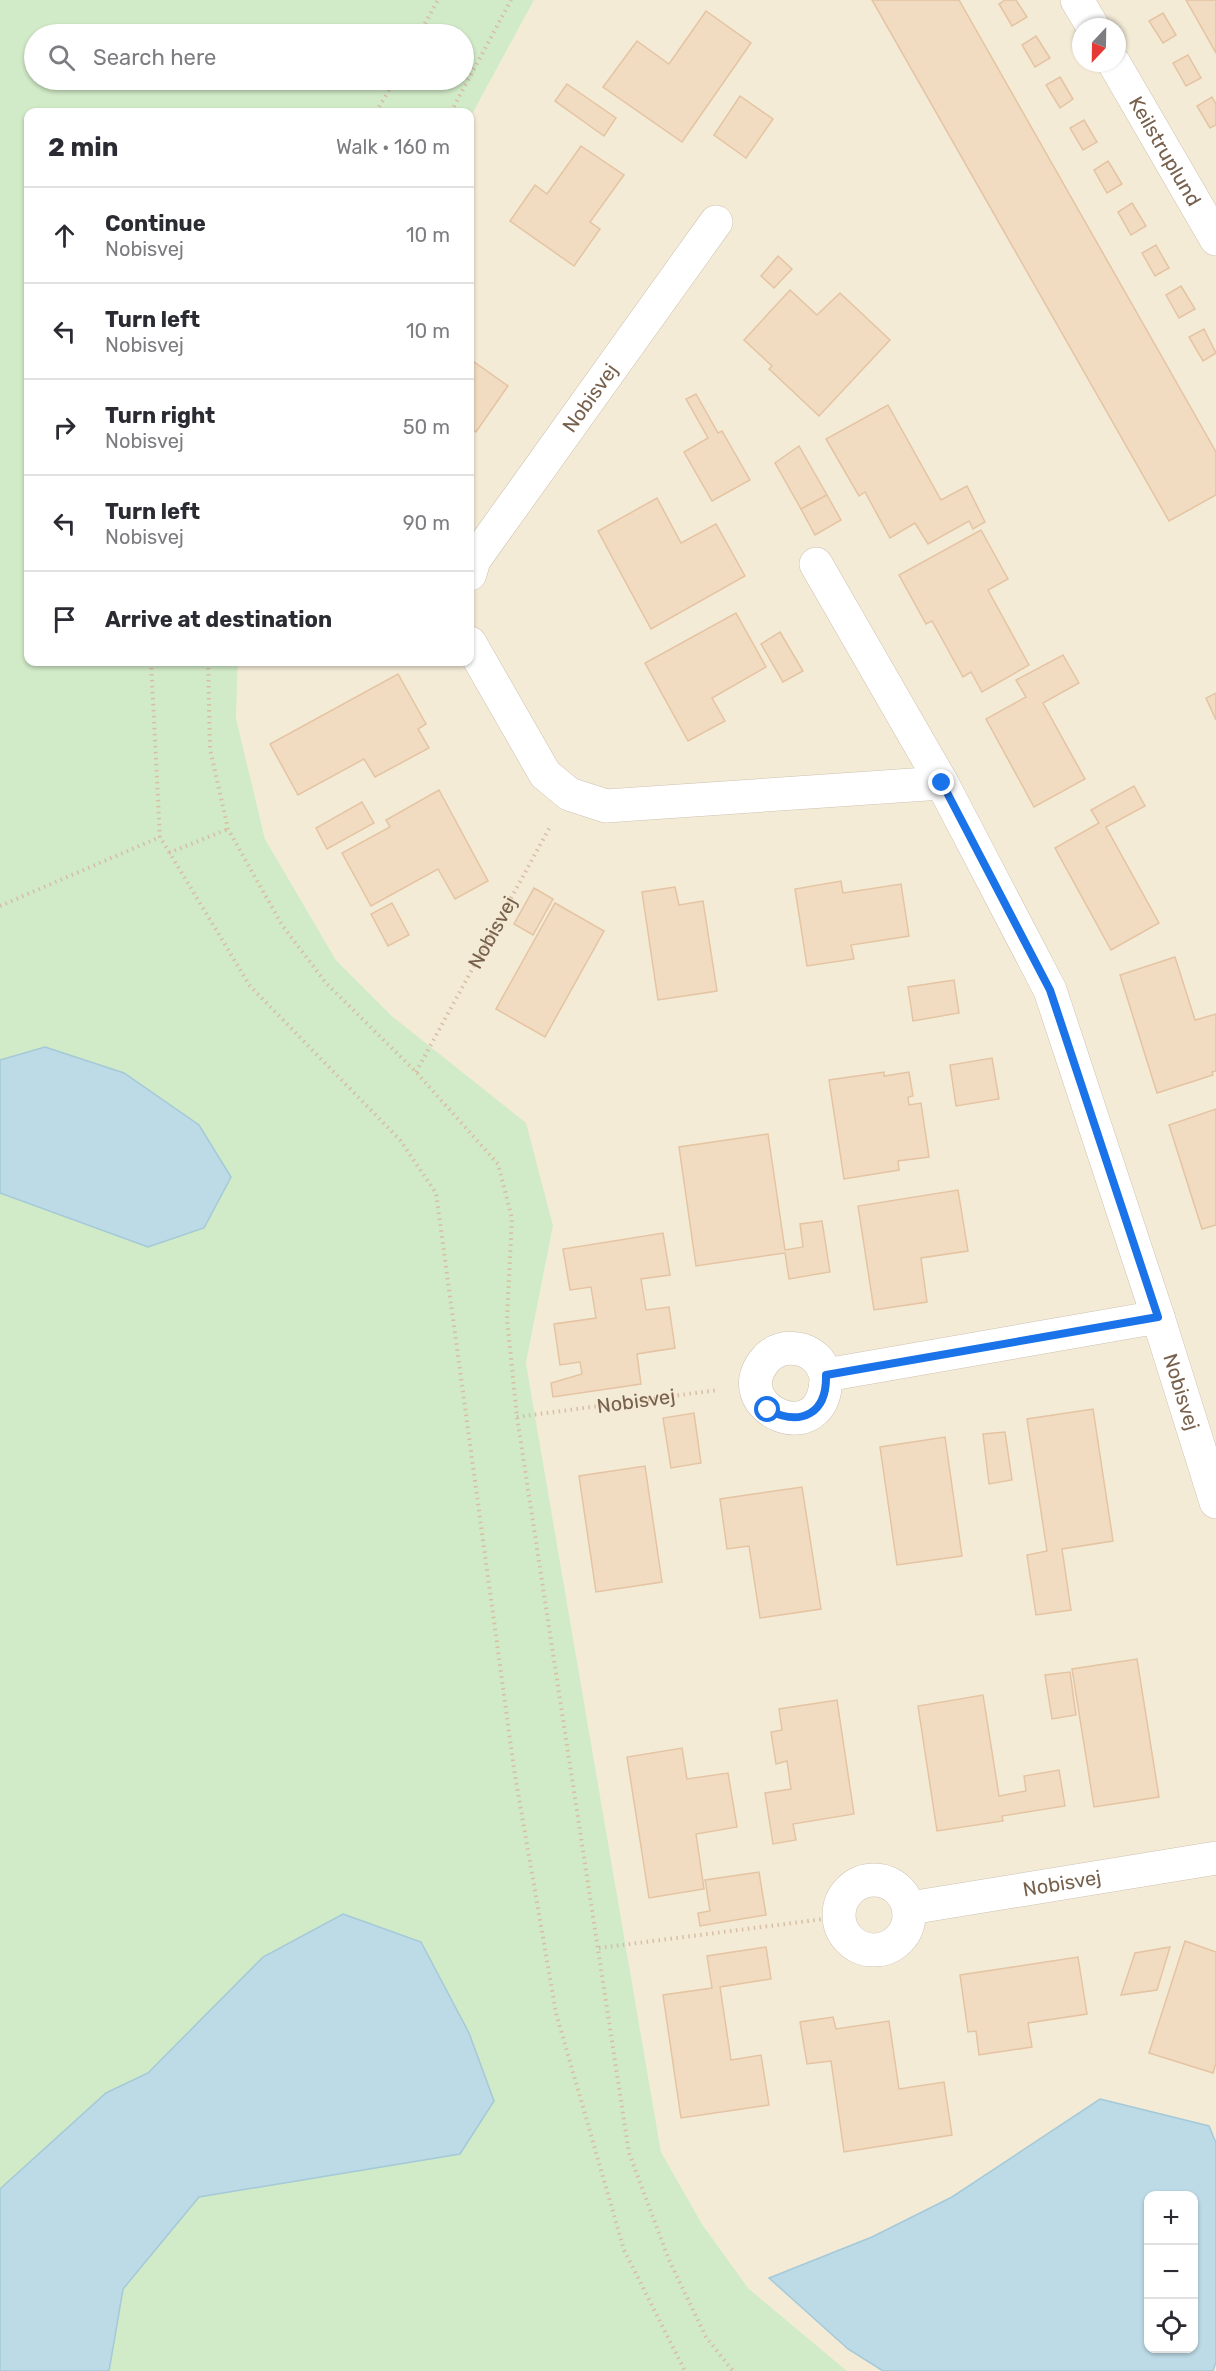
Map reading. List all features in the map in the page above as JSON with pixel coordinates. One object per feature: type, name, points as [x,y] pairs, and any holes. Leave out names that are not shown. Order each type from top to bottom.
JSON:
[{"type":"street","points":[[1077,0],[1088,18]]},
{"type":"street","name":"Keilstruplund","points":[[1119,72],[1216,239]]},
{"type":"street","name":"Nobisvej","points":[[474,560],[716,222]]},
{"type":"street","name":"Nobisvej","points":[[816,564],[942,783],[1050,990],[1158,1317],[1216,1502]]},
{"type":"street","points":[[474,650],[545,774],[568,794],[606,806],[942,783]]},
{"type":"street","points":[[826,1375],[1158,1317]]},
{"type":"street","points":[[787,1348],[806,1350],[819,1360],[826,1375],[827,1392],[818,1408],[804,1417],[784,1418],[768,1410],[761,1401],[756,1385],[759,1370],[769,1356],[787,1348]]},
{"type":"street","name":"Nobisvej","points":[[910,1908],[1216,1858]]},
{"type":"street","points":[[869,1880],[888,1882],[901,1891],[910,1908],[909,1924],[900,1939],[886,1948],[867,1949],[851,1941],[843,1932],[839,1917],[841,1901],[851,1887],[869,1880]]},
{"type":"path","points":[[425,24],[438,0]]},
{"type":"path","points":[[474,69],[511,0]]},
{"type":"path","points":[[378,108],[389,90]]},
{"type":"path","points":[[453,108],[463,90]]},
{"type":"path","points":[[152,666],[160,837],[250,986],[400,1140],[436,1193],[514,1768],[556,2013],[624,2250],[685,2371]]},
{"type":"path","points":[[208,666],[210,748],[228,829],[282,925],[326,983],[416,1071],[498,1164],[512,1218],[507,1319],[517,1417],[629,2152],[674,2269],[706,2337],[734,2371]]},
{"type":"path","name":"Nobisvej","points":[[416,1071],[568,794]]},
{"type":"path","points":[[170,853],[228,829]]},
{"type":"path","points":[[0,906],[160,837]]},
{"type":"path","name":"Nobisvej","points":[[517,1417],[756,1385]]},
{"type":"path","points":[[599,1948],[839,1917]]},
{"type":"shaded area","points":[[534,0],[1216,0],[1216,2371],[847,2371],[748,2288],[702,2224],[661,2152],[526,1363],[553,1226],[393,1017],[336,960],[265,839],[236,718],[238,666],[474,666],[474,111]]},
{"type":"green space","points":[[0,0],[534,0],[474,111],[474,108],[24,108],[24,666],[238,666],[236,718],[265,839],[336,960],[393,1017],[526,1123],[553,1226],[526,1363],[661,2152],[702,2224],[748,2288],[847,2371],[0,2371]]},
{"type":"water","points":[[45,1047],[124,1073],[199,1125],[231,1177],[204,1228],[148,1247],[0,1193],[0,1060]]},
{"type":"water","points":[[343,1914],[421,1942],[469,2033],[494,2101],[460,2154],[199,2197],[123,2289],[109,2371],[0,2371],[0,2189],[106,2093],[148,2073],[263,1957]]},
{"type":"water","points":[[1100,2099],[1209,2126],[1216,2143],[1216,2362],[1213,2371],[883,2371],[848,2349],[769,2278],[872,2237],[952,2197]]},
{"type":"building","points":[[872,0],[959,0],[1216,452],[1216,495],[1169,521]]},
{"type":"building","points":[[1005,0],[1016,0],[1027,17],[1012,26],[999,4]]},
{"type":"building","points":[[1186,0],[1216,0],[1216,53]]},
{"type":"building","points":[[706,11],[751,43],[682,142],[603,87],[637,41],[669,64]]},
{"type":"building","points":[[1163,13],[1176,35],[1163,43],[1149,21]]},
{"type":"building","points":[[1036,36],[1050,58],[1035,67],[1022,45]]},
{"type":"building","points":[[1188,55],[1201,78],[1186,86],[1173,63]]},
{"type":"building","points":[[1060,77],[1073,99],[1060,108],[1046,85]]},
{"type":"building","points":[[567,84],[616,118],[604,136],[555,101]]},
{"type":"building","points":[[740,96],[773,119],[746,158],[714,135]]},
{"type":"building","points":[[1212,97],[1216,104],[1216,125],[1210,128],[1197,106]]},
{"type":"building","points":[[1084,120],[1097,142],[1083,150],[1070,128]]},
{"type":"building","points":[[581,146],[624,175],[590,222],[600,229],[574,266],[510,221],[535,185],[547,194]]},
{"type":"building","points":[[1108,161],[1122,184],[1107,193],[1094,170]]},
{"type":"building","points":[[1132,203],[1146,226],[1131,235],[1118,212]]},
{"type":"building","points":[[1156,245],[1169,268],[1155,276],[1142,253]]},
{"type":"building","points":[[778,256],[792,269],[774,288],[761,276]]},
{"type":"building","points":[[1181,286],[1195,309],[1179,318],[1166,295]]},
{"type":"building","points":[[790,290],[817,315],[840,293],[890,340],[819,416],[769,369],[772,366],[744,340]]},
{"type":"building","points":[[1204,329],[1216,353],[1203,361],[1189,337]]},
{"type":"building","points":[[474,362],[508,386],[476,432],[474,430]]},
{"type":"building","points":[[696,394],[718,433],[722,431],[750,480],[712,501],[684,452],[708,438],[686,399]]},
{"type":"building","points":[[888,405],[941,500],[967,486],[985,522],[973,529],[969,521],[928,544],[915,523],[890,538],[865,492],[859,496],[826,439]]},
{"type":"building","points":[[799,446],[827,495],[801,509],[775,463]]},
{"type":"building","points":[[827,495],[841,520],[815,535],[801,509]]},
{"type":"building","points":[[657,498],[681,543],[716,524],[745,576],[651,629],[598,531]]},
{"type":"building","points":[[981,530],[1008,579],[988,590],[1029,665],[982,692],[971,672],[963,677],[932,621],[926,624],[899,575]]},
{"type":"building","points":[[736,613],[766,667],[712,698],[725,721],[688,741],[645,663]]},
{"type":"building","points":[[780,632],[803,671],[783,682],[761,644]]},
{"type":"building","points":[[1063,655],[1079,683],[1043,703],[1085,779],[1034,807],[986,719],[1026,697],[1016,680]]},
{"type":"building","points":[[398,674],[426,724],[418,729],[429,748],[375,777],[364,759],[298,795],[270,744]]},
{"type":"building","points":[[1216,693],[1216,720],[1206,698]]},
{"type":"building","points":[[1134,786],[1145,806],[1106,827],[1159,923],[1111,950],[1055,848],[1099,823],[1091,810]]},
{"type":"building","points":[[439,790],[488,881],[455,899],[438,869],[371,906],[342,853],[390,827],[386,820]]},
{"type":"building","points":[[362,802],[374,823],[327,849],[316,828]]},
{"type":"building","points":[[841,881],[843,893],[901,884],[909,936],[851,945],[854,959],[807,966],[795,889]]},
{"type":"building","points":[[675,887],[679,905],[703,901],[717,991],[658,1000],[642,892]]},
{"type":"building","points":[[534,888],[553,899],[533,935],[514,924]]},
{"type":"building","points":[[392,903],[409,935],[388,946],[371,914]]},
{"type":"building","points":[[555,903],[604,931],[545,1037],[496,1009]]},
{"type":"building","points":[[1175,957],[1195,1020],[1216,1014],[1216,1071],[1212,1072],[1213,1075],[1157,1093],[1120,975]]},
{"type":"building","points":[[954,980],[959,1013],[913,1021],[908,987]]},
{"type":"building","points":[[992,1058],[999,1099],[956,1106],[950,1065]]},
{"type":"building","points":[[884,1072],[884,1076],[909,1072],[913,1096],[908,1097],[909,1105],[921,1103],[929,1157],[898,1161],[899,1170],[844,1179],[829,1080]]},
{"type":"building","points":[[1216,1109],[1216,1225],[1202,1229],[1169,1125]]},
{"type":"building","points":[[768,1134],[785,1250],[803,1247],[800,1224],[822,1221],[830,1272],[789,1279],[785,1253],[696,1266],[679,1147]]},
{"type":"building","points":[[958,1190],[968,1251],[921,1258],[927,1302],[874,1310],[858,1206]]},
{"type":"building","points":[[663,1233],[670,1275],[641,1279],[646,1310],[669,1307],[675,1348],[637,1354],[641,1384],[553,1397],[551,1383],[582,1374],[580,1362],[560,1365],[554,1324],[596,1318],[591,1287],[570,1290],[563,1249]]},
{"type":"building","points":[[1093,1409],[1113,1541],[1062,1549],[1071,1610],[1036,1615],[1027,1555],[1047,1551],[1027,1419]]},
{"type":"building","points":[[694,1413],[701,1463],[671,1468],[663,1418]]},
{"type":"building","points":[[1005,1432],[1012,1480],[989,1484],[983,1434]]},
{"type":"building","points":[[945,1437],[962,1556],[897,1565],[880,1447]]},
{"type":"building","points":[[645,1466],[662,1582],[596,1592],[579,1476]]},
{"type":"building","points":[[802,1487],[821,1609],[760,1618],[749,1546],[727,1549],[720,1499]]},
{"type":"building","points":[[1137,1659],[1159,1797],[1094,1807],[1072,1669]]},
{"type":"building","points":[[1070,1672],[1076,1715],[1052,1719],[1045,1675]]},
{"type":"building","points":[[983,1695],[999,1796],[1026,1791],[1024,1776],[1059,1770],[1065,1806],[1002,1816],[1003,1821],[937,1831],[918,1706]]},
{"type":"building","points":[[837,1700],[854,1814],[793,1824],[796,1840],[773,1844],[765,1793],[791,1789],[787,1761],[776,1764],[771,1732],[782,1730],[779,1709]]},
{"type":"building","points":[[682,1748],[687,1779],[728,1773],[737,1827],[696,1834],[704,1889],[649,1898],[627,1757]]},
{"type":"building","points":[[759,1872],[766,1915],[700,1926],[698,1913],[710,1911],[705,1880]]},
{"type":"building","points":[[1185,1941],[1216,1952],[1216,2063],[1213,2073],[1149,2053]]},
{"type":"building","points":[[766,1947],[771,1979],[720,1987],[731,2060],[761,2055],[769,2105],[681,2118],[663,1995],[712,1988],[707,1956]]},
{"type":"building","points":[[1170,1947],[1157,1990],[1121,1995],[1135,1953]]},
{"type":"building","points":[[1078,1957],[1087,2014],[1028,2023],[1032,2047],[979,2055],[976,2031],[968,2032],[960,1975]]},
{"type":"building","points":[[833,2017],[836,2029],[889,2021],[899,2089],[944,2082],[952,2135],[844,2152],[831,2061],[807,2064],[800,2022]]},
{"type":"route","points":[[768,1410],[784,1418],[804,1417],[818,1408],[827,1392],[826,1375],[1158,1317],[1050,990],[942,783]]}]
